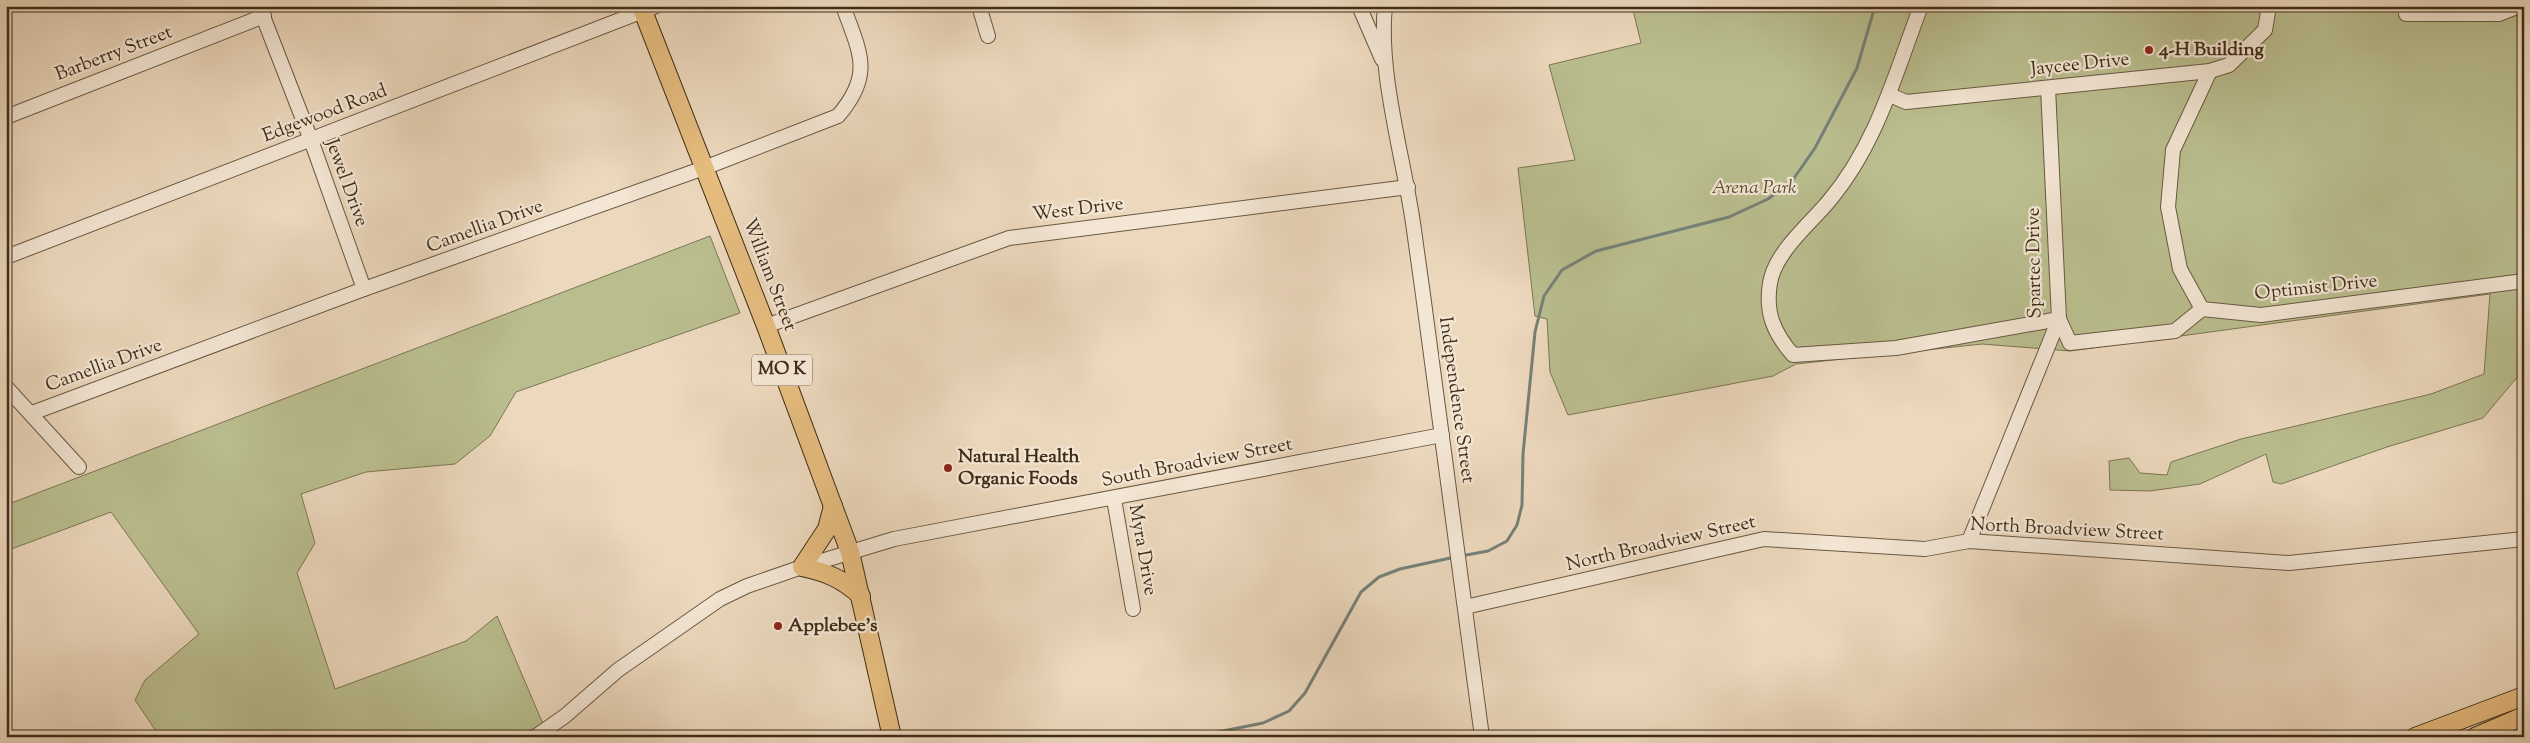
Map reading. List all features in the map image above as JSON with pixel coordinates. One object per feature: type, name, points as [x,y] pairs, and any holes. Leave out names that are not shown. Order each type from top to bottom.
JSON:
[{"type":"main road","name":"William Street","points":[[647,8],[704,168],[766,326],[850,552],[892,737]]},
{"type":"main road","points":[[832,506],[827,529],[802,567],[825,572],[847,582],[861,596]]},
{"type":"main road","points":[[2415,737],[2524,696]]},
{"type":"main road","points":[[2475,737],[2516,725],[2504,703]]},
{"type":"street","name":"Camellia Drive","points":[[32,413],[364,289],[704,168],[838,116],[852,99],[861,81],[860,52],[843,6]]},
{"type":"street","points":[[978,6],[988,36]]},
{"type":"street","name":"Independence Street","points":[[1359,6],[1386,69]]},
{"type":"street","name":"Independence Street","points":[[1385,6],[1383,28],[1386,69],[1408,187],[1482,737]]},
{"type":"street","points":[[1921,6],[1890,95],[1863,154],[1841,187],[1777,261],[1770,283],[1770,314],[1777,336],[1793,355],[1896,348],[2059,318],[2070,342],[2175,330],[2202,309],[2180,269],[2168,208],[2172,150],[2210,71]]},
{"type":"street","name":"Jaycee Drive","points":[[1890,95],[1906,102],[2210,71],[2229,65],[2265,30],[2270,6]]},
{"type":"street","points":[[2405,6],[2406,14],[2499,14],[2519,6]]},
{"type":"street","name":"Edgewood Road","points":[[6,257],[647,8]]},
{"type":"street","name":"Jewel Drive","points":[[262,11],[364,289]]},
{"type":"street","name":"Barberry Street","points":[[6,117],[262,11]]},
{"type":"street","name":"Spartec Drive","points":[[1969,541],[2059,318],[2048,88]]},
{"type":"street","name":"West Drive","points":[[766,326],[1009,238],[1408,187]]},
{"type":"street","name":"Optimist Drive","points":[[2202,309],[2262,315],[2524,281]]},
{"type":"street","points":[[6,387],[32,413],[79,467]]},
{"type":"street","name":"South Broadview Street","points":[[535,737],[565,716],[618,670],[720,599],[747,586],[802,567],[894,540],[1442,435]]},
{"type":"street","name":"Myra Drive","points":[[1114,499],[1133,609]]},
{"type":"street","name":"North Broadview Street","points":[[1465,607],[1764,538],[1925,549],[1969,541],[2289,563],[2524,539]]},
{"type":"green space","name":"Arena Park","points":[[1632,6],[2524,6],[2524,376],[2519,375],[2483,418],[2387,447],[2281,484],[2273,482],[2266,454],[2200,484],[2150,491],[2110,490],[2109,461],[2129,458],[2140,473],[2167,475],[2171,462],[2241,439],[2431,394],[2484,374],[2490,294],[2070,351],[1982,344],[1796,364],[1773,376],[1568,415],[1550,372],[1547,319],[1535,316],[1518,168],[1575,160],[1549,65],[1641,43]]},
{"type":"green space","points":[[710,236],[740,313],[516,392],[490,436],[455,464],[366,472],[301,494],[315,543],[297,573],[335,689],[466,641],[497,616],[543,724],[517,737],[160,737],[135,700],[145,680],[199,634],[111,512],[6,551],[6,505]]},
{"type":"waterway","points":[[1461,556],[1488,551],[1507,541],[1517,525],[1522,505],[1523,454],[1535,332],[1544,296],[1562,270],[1596,251],[1729,217],[1768,199],[1792,181],[1815,148],[1857,68],[1875,6]]},
{"type":"waterway","points":[[1193,737],[1263,723],[1289,711],[1305,693],[1361,592],[1379,577],[1400,569],[1455,557]]},
{"type":"place","name":"4-H Building","points":[[2149,50]]},
{"type":"place","name":"Natural Health Organic Foods","points":[[948,468]]},
{"type":"place","name":"Applebee's","points":[[778,626]]}]
